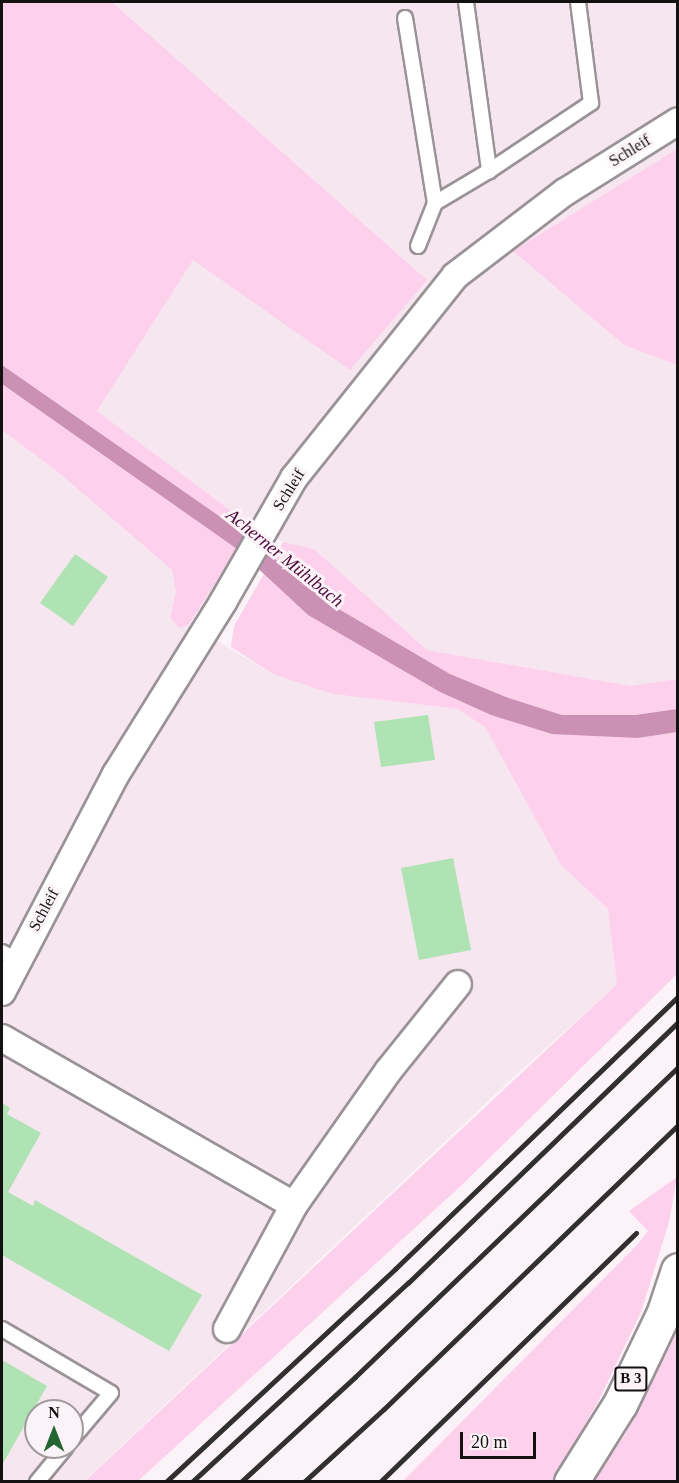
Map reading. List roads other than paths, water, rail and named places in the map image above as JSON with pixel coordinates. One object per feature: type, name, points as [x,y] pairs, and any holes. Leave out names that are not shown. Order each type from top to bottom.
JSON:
[{"type":"main road","name":"B 3","points":[[571,1482],[620,1404],[663,1312],[678,1270]]},
{"type":"street","name":"Schleif","points":[[2,992],[10,956],[116,774],[223,602],[294,478],[455,276],[565,192],[678,121]]},
{"type":"street","points":[[227,1329],[294,1205],[389,1070],[458,984]]},
{"type":"street","points":[[2,1038],[294,1205]]},
{"type":"lane","points":[[466,2],[489,171]]},
{"type":"lane","points":[[435,203],[489,171],[591,103],[578,2]]},
{"type":"lane","points":[[405,18],[435,203],[417,246]]},
{"type":"lane","points":[[2,1329],[111,1393],[84,1425]]},
{"type":"lane","points":[[37,1482],[56,1459]]},
{"type":"railway","points":[[166,1482],[395,1269],[678,997]]},
{"type":"railway","points":[[192,1482],[408,1283],[678,1022]]},
{"type":"railway","points":[[241,1482],[355,1377],[678,1067]]},
{"type":"railway","points":[[304,1482],[384,1409],[678,1125]]},
{"type":"railway","points":[[380,1482],[636,1233]]},
{"type":"water label","name":"Acherner Mühlbach","points":[[285,558]]}]
